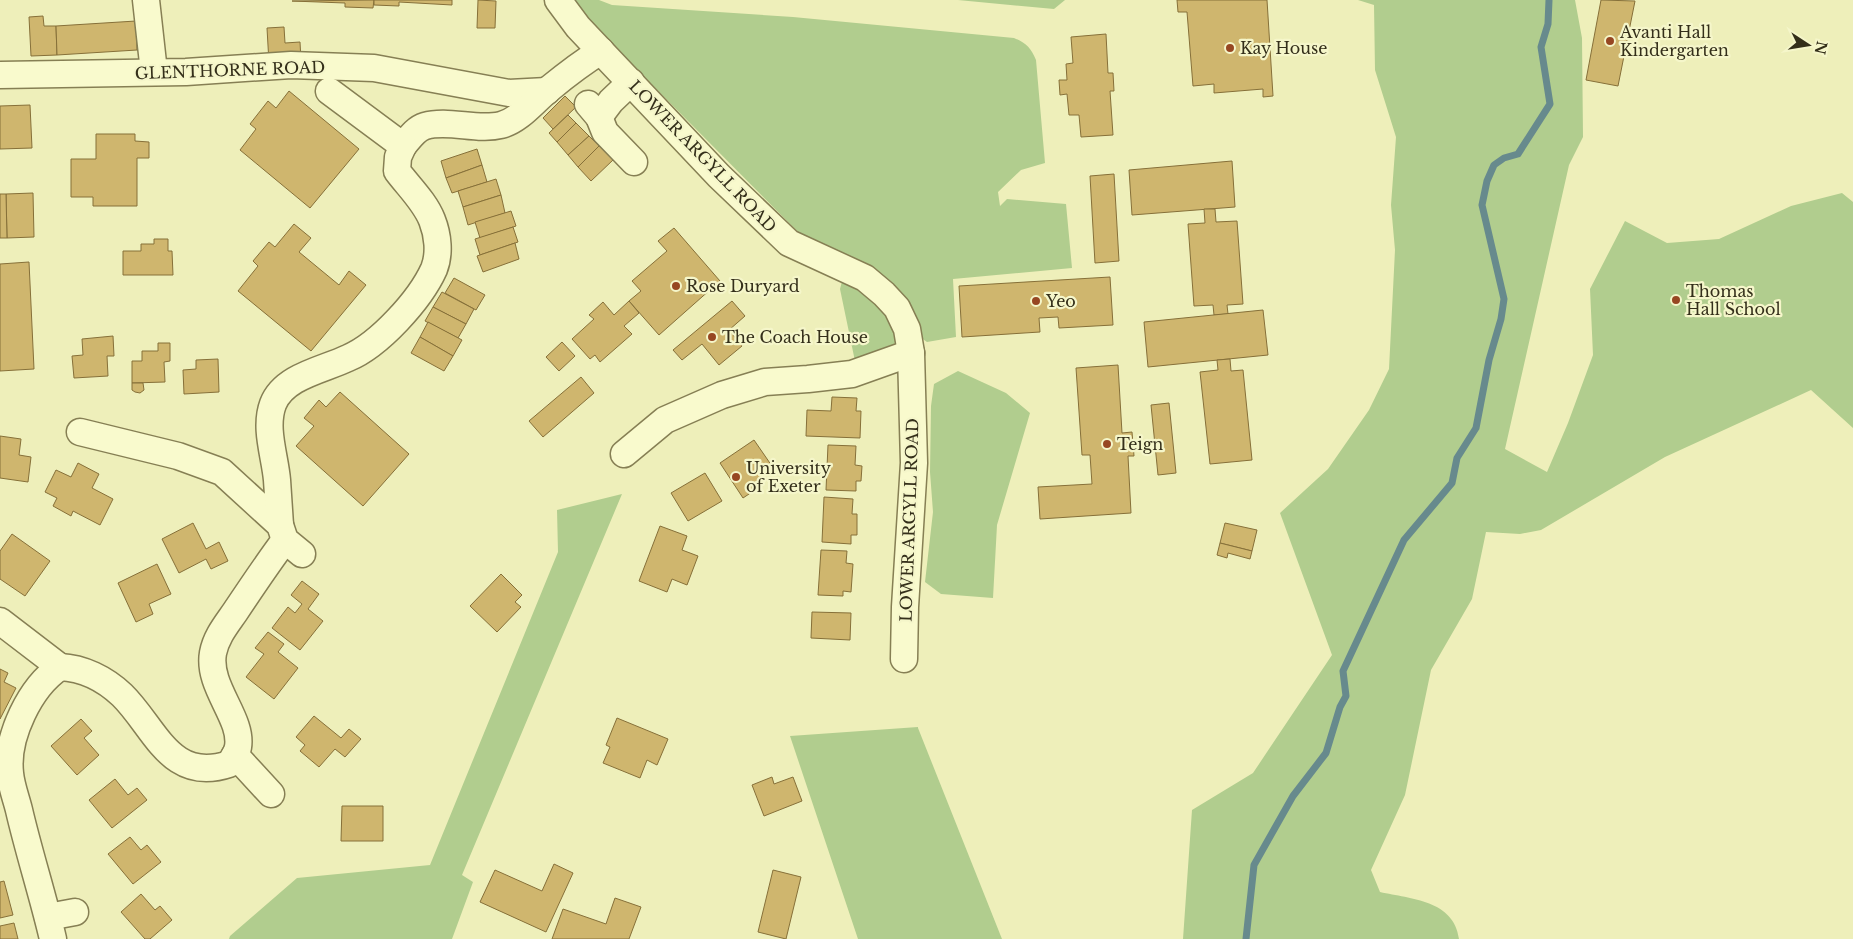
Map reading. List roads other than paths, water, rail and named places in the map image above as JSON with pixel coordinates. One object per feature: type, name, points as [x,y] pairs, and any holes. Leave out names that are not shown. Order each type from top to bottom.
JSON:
[{"type":"street","points":[[146,0],[154,72]]},
{"type":"street","name":"LOWER ARGYLL ROAD","points":[[558,0],[578,27],[719,176],[789,243],[865,278],[897,308],[907,329],[911,353],[914,463],[906,582],[904,659]]},
{"type":"street","points":[[289,540],[272,447],[270,417],[278,394],[289,383],[347,359],[368,347],[413,303],[434,268],[438,252],[437,236],[432,220],[421,201],[397,171],[398,157],[403,146],[412,135],[424,126],[436,124],[482,127],[502,125],[529,109],[547,91],[601,50]]},
{"type":"street","name":"GLENTHORNE ROAD","points":[[0,75],[154,72],[291,65],[374,68],[509,93],[547,91]]},
{"type":"street","points":[[631,82],[611,101],[594,110],[605,132],[634,162]]},
{"type":"street","points":[[329,91],[403,146]]},
{"type":"street","points":[[624,454],[665,420],[722,395],[765,382],[852,374],[911,353]]},
{"type":"street","points":[[80,432],[178,456],[222,472],[289,540]]},
{"type":"street","points":[[0,621],[60,667],[72,668],[96,676],[122,695],[165,750],[183,763],[208,769],[219,767],[229,764],[236,755],[238,736],[232,717],[216,682],[213,654],[218,639],[259,574],[289,540]]},
{"type":"street","points":[[60,667],[48,675],[32,697],[18,723],[12,744],[10,773],[50,928],[75,912]]},
{"type":"street","points":[[236,755],[271,794]]},
{"type":"waterway","points":[[1246,939],[1254,865],[1293,796],[1326,753],[1340,707],[1346,696],[1343,671],[1404,540],[1452,483],[1457,458],[1476,428],[1489,360],[1501,319],[1504,299],[1482,205],[1487,181],[1494,165],[1504,158],[1518,154],[1550,104],[1541,47],[1548,24],[1549,0]]},
{"type":"place","name":"Avanti Hall Kindergarten","points":[[1610,41]]},
{"type":"place","name":"Kay House","points":[[1230,48]]},
{"type":"place","name":"Rose Duryard","points":[[676,286]]},
{"type":"place","name":"Thomas Hall School","points":[[1676,300]]},
{"type":"place","name":"Yeo","points":[[1036,301]]},
{"type":"place","name":"The Coach House","points":[[712,337]]},
{"type":"place","name":"Teign","points":[[1107,444]]},
{"type":"place","name":"University of Exeter","points":[[736,477]]}]
